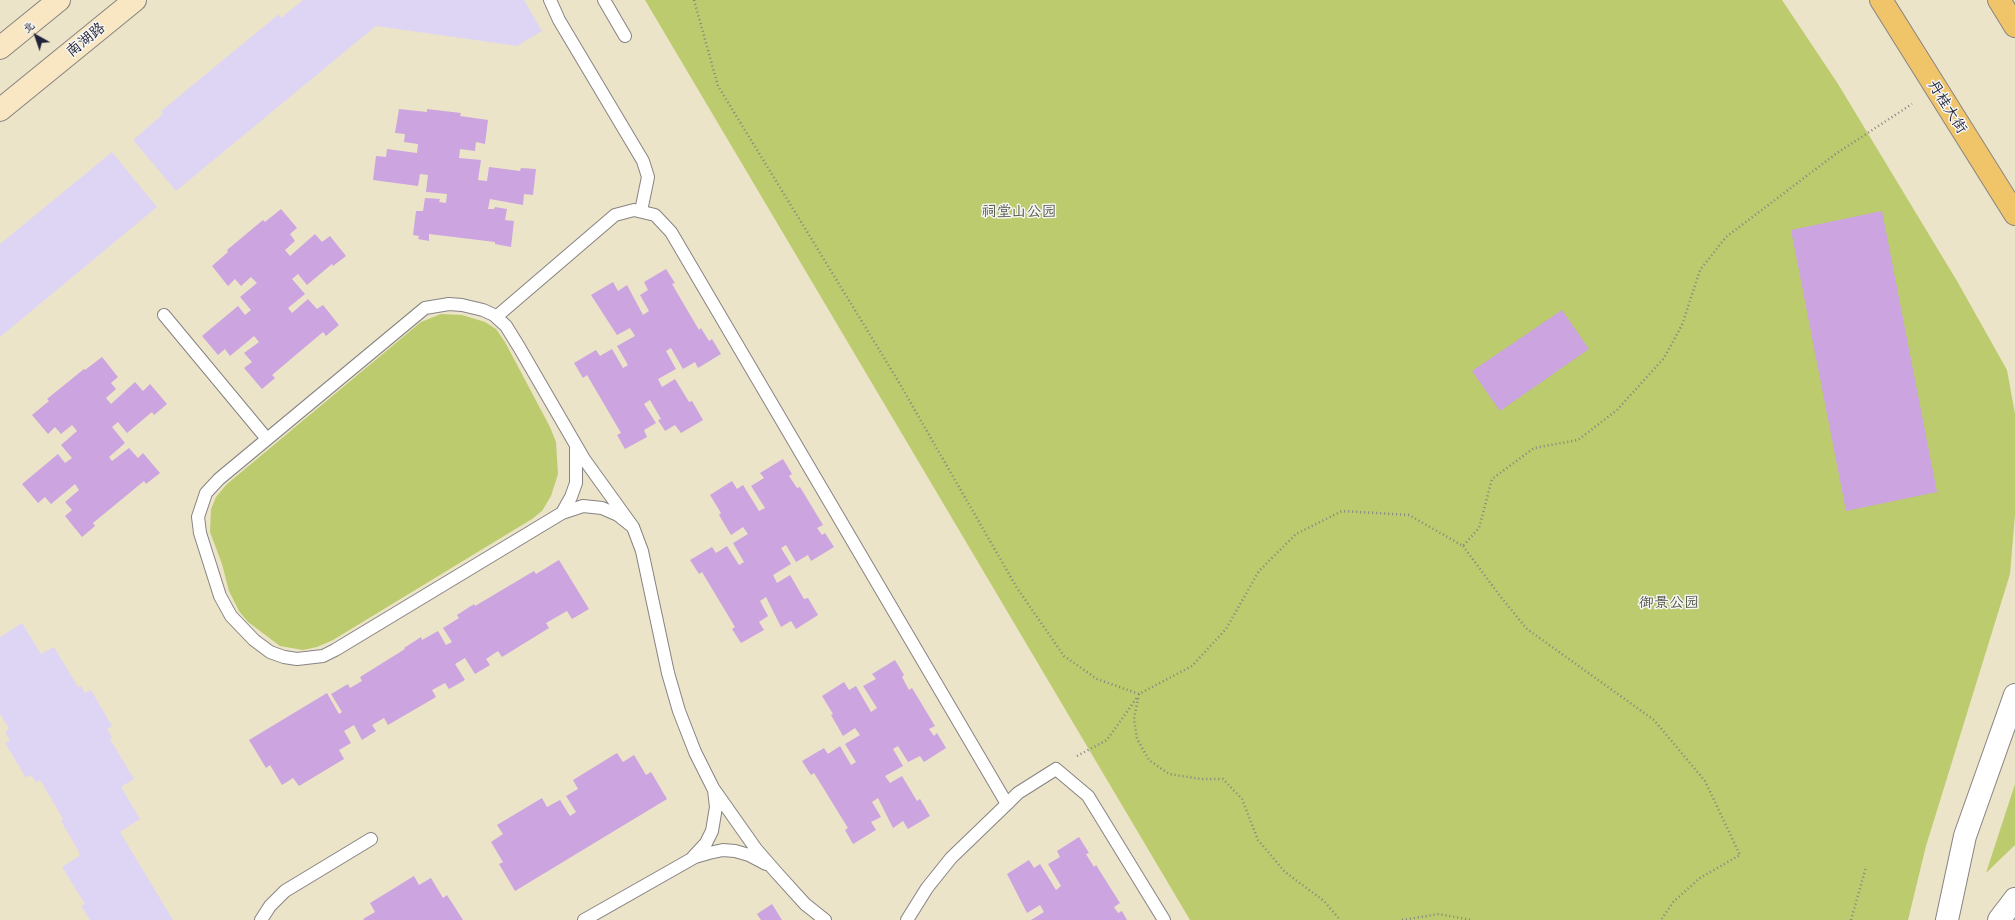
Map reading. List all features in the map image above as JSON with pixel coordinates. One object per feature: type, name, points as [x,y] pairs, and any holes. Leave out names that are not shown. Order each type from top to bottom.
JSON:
[{"type":"main road","points":[[0,48],[59,0]]},
{"type":"main road","name":"南湖路","points":[[0,110],[135,0]]},
{"type":"main road","name":"丹桂大街","points":[[1881,0],[2014,214]]},
{"type":"main road","points":[[1999,0],[2015,26]]},
{"type":"street","points":[[1947,920],[1966,836],[2015,695]]},
{"type":"street","points":[[1999,920],[2015,899]]},
{"type":"lane","points":[[550,0],[559,20],[643,161],[648,177],[641,211]]},
{"type":"lane","points":[[604,0],[625,36]]},
{"type":"lane","points":[[496,317],[606,221],[623,212],[634,210],[655,215],[671,232],[1007,804]]},
{"type":"lane","points":[[633,527],[618,515],[602,508],[583,506],[562,513],[336,650],[310,658],[284,657],[270,652],[254,640],[231,616],[220,596],[200,533],[198,517],[206,493],[219,479],[425,308],[449,304],[462,305],[483,310],[496,317],[506,326],[576,446],[633,527],[642,550],[668,673],[679,711],[695,752],[713,788],[743,831],[776,872],[805,904],[825,920]]},
{"type":"lane","points":[[164,315],[267,439]]},
{"type":"lane","points":[[562,513],[571,497],[576,482],[576,446]]},
{"type":"lane","points":[[907,920],[927,888],[951,858],[1018,793],[1056,769],[1088,796],[1164,920]]},
{"type":"lane","points":[[584,920],[688,861],[700,852],[712,831],[716,807],[713,788]]},
{"type":"lane","points":[[261,920],[270,906],[285,891],[371,839]]},
{"type":"lane","points":[[688,861],[709,853],[723,850],[735,851],[762,862],[776,872]]},
{"type":"lane","points":[[805,904],[813,920]]},
{"type":"path","points":[[694,0],[718,86],[897,379],[1017,588],[1064,656],[1097,679],[1139,694]]},
{"type":"path","points":[[1463,546],[1479,528],[1492,479],[1534,448],[1578,440],[1617,410],[1664,358],[1682,325],[1700,270],[1726,237],[1837,153],[1936,89]]},
{"type":"path","points":[[1056,769],[1107,740],[1139,694],[1192,666],[1226,629],[1260,571],[1296,534],[1342,511],[1409,515],[1463,546],[1500,596],[1527,629],[1654,720],[1705,781],[1740,855],[1700,878],[1674,902],[1661,920]]},
{"type":"path","points":[[1139,694],[1134,718],[1137,739],[1149,760],[1169,774],[1201,779],[1222,779],[1242,799],[1258,840],[1285,872],[1324,901],[1340,920]]},
{"type":"path","points":[[1851,920],[1866,867]]},
{"type":"path","points":[[1402,920],[1439,914],[1471,920]]},
{"type":"shaded area","points":[[303,0],[524,0],[542,31],[517,46],[376,26],[176,191],[133,140],[163,114],[161,111],[279,14],[281,18]]},
{"type":"shaded area","points":[[112,152],[157,207],[0,337],[0,244]]},
{"type":"shaded area","points":[[22,623],[41,654],[54,647],[78,687],[81,686],[85,693],[91,690],[112,726],[107,729],[112,737],[110,739],[134,779],[121,787],[140,819],[120,832],[173,920],[90,920],[81,906],[85,904],[62,867],[79,856],[79,852],[61,821],[63,819],[40,780],[36,782],[31,775],[26,778],[5,743],[10,740],[5,732],[9,729],[0,714],[0,637]]},
{"type":"green space","name":"御景公园","points":[[645,0],[1782,0],[1838,84],[1957,281],[2007,370],[2015,414],[2015,514],[2010,574],[1926,846],[1908,920],[1190,920]]},
{"type":"green space","points":[[441,314],[462,315],[485,322],[496,329],[505,342],[550,427],[556,442],[558,474],[551,496],[542,511],[532,519],[333,640],[317,647],[303,650],[280,646],[248,622],[239,611],[229,591],[222,564],[210,532],[211,509],[216,497],[227,484],[421,322]]},
{"type":"green space","points":[[2015,784],[2015,845],[1986,873]]},
{"type":"building","points":[[399,109],[427,112],[427,109],[461,113],[460,116],[488,120],[485,144],[476,142],[475,151],[460,149],[459,158],[481,160],[478,180],[487,181],[489,167],[520,171],[521,168],[536,169],[533,195],[524,194],[523,205],[490,199],[488,209],[494,209],[495,207],[507,209],[505,220],[514,221],[511,247],[495,244],[495,242],[429,234],[429,241],[418,239],[419,236],[413,235],[416,211],[423,211],[425,198],[440,199],[439,202],[446,203],[447,194],[426,192],[428,175],[420,174],[418,186],[373,180],[376,156],[386,157],[387,149],[417,153],[418,144],[404,142],[405,134],[395,133]]},
{"type":"building","points":[[281,209],[297,228],[290,234],[295,241],[285,250],[290,256],[315,234],[322,242],[330,236],[346,256],[333,266],[332,264],[307,285],[298,274],[292,279],[305,294],[288,308],[292,313],[308,299],[317,309],[323,305],[339,325],[326,336],[323,332],[272,375],[275,378],[262,389],[244,368],[252,362],[244,353],[259,342],[254,336],[230,356],[225,349],[218,355],[202,336],[238,306],[245,315],[251,310],[240,297],[257,283],[251,277],[241,286],[235,279],[228,286],[212,266],[228,252],[227,250],[263,220],[265,222]]},
{"type":"building","points":[[1882,211],[1937,492],[1846,511],[1791,230]]},
{"type":"building","points":[[666,269],[675,283],[672,284],[699,330],[701,328],[709,341],[712,339],[721,354],[698,368],[695,362],[683,369],[671,348],[666,351],[676,369],[658,379],[662,387],[675,379],[689,402],[692,401],[703,420],[681,433],[675,425],[665,431],[658,420],[661,419],[650,400],[644,404],[656,423],[644,430],[647,437],[625,449],[617,435],[621,433],[587,375],[583,378],[574,363],[596,350],[600,356],[612,349],[623,368],[628,365],[617,346],[635,336],[630,328],[617,335],[591,295],[613,282],[618,291],[627,285],[643,315],[649,311],[640,295],[648,290],[644,282]]},
{"type":"building","points":[[1562,310],[1589,349],[1500,411],[1472,371]]},
{"type":"building","points":[[102,357],[118,377],[111,383],[116,389],[106,398],[111,404],[135,382],[143,391],[150,384],[167,404],[154,415],[152,412],[127,433],[118,422],[112,427],[125,443],[109,457],[112,461],[129,448],[138,458],[143,453],[160,473],[146,484],[144,481],[93,523],[95,526],[82,537],[65,516],[72,510],[65,502],[79,490],[75,484],[51,504],[45,497],[38,503],[22,484],[58,454],[65,463],[72,458],[61,445],[77,431],[72,425],[61,434],[55,427],[48,434],[32,415],[49,401],[47,399],[84,369],[85,370]]},
{"type":"building","points":[[783,459],[792,474],[789,476],[797,488],[800,487],[823,525],[817,528],[822,535],[825,533],[834,547],[811,561],[808,555],[796,562],[786,545],[781,548],[791,564],[773,575],[777,583],[790,575],[804,599],[808,598],[818,615],[796,629],[791,621],[781,627],[766,597],[760,601],[768,616],[759,622],[764,630],[741,643],[732,629],[735,627],[702,572],[699,574],[690,560],[712,547],[716,553],[727,546],[739,565],[744,562],[733,543],[748,534],[743,527],[731,535],[719,515],[721,513],[710,495],[732,481],[737,489],[743,485],[759,511],[765,508],[751,486],[764,478],[760,473]]},
{"type":"building","points":[[559,560],[589,609],[572,619],[567,611],[546,623],[549,628],[502,657],[498,651],[486,659],[490,665],[475,674],[465,658],[455,664],[465,680],[449,689],[445,683],[432,690],[436,697],[388,725],[384,718],[372,725],[376,731],[362,740],[354,725],[344,731],[351,743],[339,750],[344,759],[299,786],[293,778],[282,785],[270,765],[266,768],[249,740],[327,693],[339,714],[342,712],[331,694],[348,684],[350,688],[362,681],[360,677],[405,649],[404,648],[421,637],[422,640],[438,631],[446,645],[452,642],[443,628],[459,618],[457,615],[534,571],[536,574]]},
{"type":"building","points":[[895,660],[904,675],[902,677],[909,690],[912,688],[935,726],[929,729],[934,736],[937,733],[946,748],[924,762],[920,756],[908,762],[898,746],[893,749],[903,766],[885,776],[890,783],[902,776],[917,801],[920,799],[930,816],[908,829],[903,821],[893,828],[878,798],[872,802],[881,817],[871,822],[876,830],[853,844],[845,830],[848,828],[814,773],[811,775],[802,761],[824,748],[828,754],[840,746],[851,765],[856,762],[845,744],[860,735],[855,728],[843,736],[831,715],[833,714],[822,696],[844,682],[849,690],[856,686],[871,712],[877,708],[863,686],[876,679],[872,674]]},
{"type":"building","points":[[617,753],[623,762],[634,755],[646,775],[651,772],[667,799],[515,891],[499,864],[503,862],[491,842],[503,834],[497,825],[542,798],[547,807],[560,800],[570,816],[576,812],[566,796],[578,789],[573,780]]},
{"type":"building","points":[[1079,837],[1089,853],[1086,854],[1094,867],[1096,865],[1120,903],[1114,907],[1118,913],[1122,911],[1127,920],[1031,920],[1044,912],[1040,905],[1027,913],[1007,874],[1029,860],[1034,868],[1040,864],[1056,890],[1061,886],[1048,864],[1060,857],[1057,851]]},
{"type":"building","points":[[414,876],[419,885],[431,878],[443,898],[447,895],[463,920],[363,919],[375,912],[370,903]]},
{"type":"building","points":[[772,904],[782,920],[761,920],[757,914]]},
{"type":"park label","name":"祠堂山公园","points":[[1019,212]]}]
